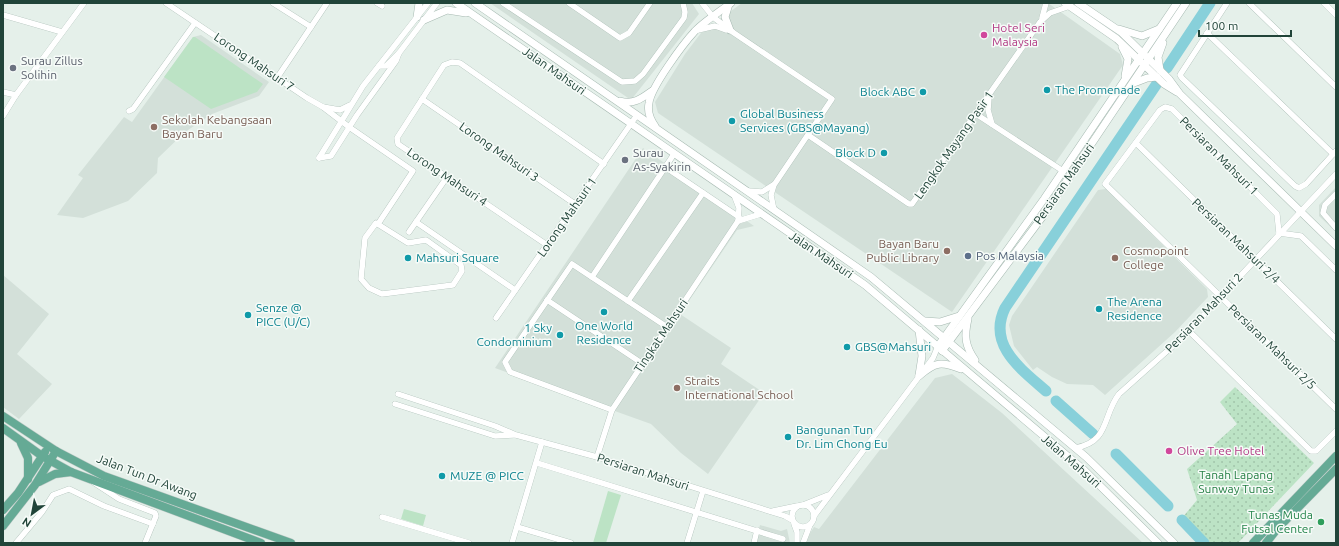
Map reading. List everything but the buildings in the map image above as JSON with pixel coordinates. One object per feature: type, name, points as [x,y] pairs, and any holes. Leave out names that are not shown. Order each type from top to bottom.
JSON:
[{"type":"main road","name":"Jalan Tun Dr Awang","points":[[3,416],[56,451],[104,476],[291,543]]},
{"type":"main road","name":"Jalan Tun Dr Awang","points":[[3,428],[42,456],[71,472],[261,543]]},
{"type":"main road","points":[[17,438],[24,446],[28,458],[28,480]]},
{"type":"main road","points":[[3,510],[28,480],[48,446]]},
{"type":"main road","points":[[3,526],[35,485],[56,451]]},
{"type":"main road","points":[[1253,543],[1336,456]]},
{"type":"main road","points":[[1261,543],[1277,529],[1336,469]]},
{"type":"main road","points":[[35,485],[55,474],[71,472]]},
{"type":"main road","points":[[1266,543],[1277,529]]},
{"type":"street","points":[[3,116],[16,95],[84,3]]},
{"type":"street","name":"Lorong Mahsuri 7","points":[[166,3],[277,78],[323,107],[349,127],[413,171],[378,224]]},
{"type":"street","points":[[274,3],[310,27]]},
{"type":"street","points":[[277,78],[327,3]]},
{"type":"street","points":[[417,17],[419,3]]},
{"type":"street","points":[[399,53],[396,61],[349,127],[331,156],[319,158],[350,105],[428,3]]},
{"type":"street","points":[[379,66],[386,66],[399,53],[437,3]]},
{"type":"street","name":"Jalan Mahsuri","points":[[456,3],[865,285],[940,348],[966,372],[1084,470],[1158,543]]},
{"type":"street","name":"Jalan Mahsuri","points":[[475,3],[872,277],[980,366],[1075,448],[1174,543]]},
{"type":"street","points":[[478,3],[486,11]]},
{"type":"street","points":[[503,3],[622,82],[635,81],[643,74],[684,18],[685,12],[683,3]]},
{"type":"street","points":[[569,3],[620,38],[629,33],[650,3]]},
{"type":"street","points":[[702,3],[713,17],[832,99],[774,185],[771,195],[774,210]]},
{"type":"street","name":"Lengkok Mayang Pasir 1","points":[[1040,22],[1046,3]]},
{"type":"street","points":[[1078,3],[1116,27],[1142,36],[1165,29]]},
{"type":"street","name":"Persiaran Mahsuri","points":[[940,348],[950,342],[1043,216],[1147,62],[1177,3]]},
{"type":"street","name":"Persiaran Mahsuri","points":[[814,516],[827,501],[828,495],[933,358],[940,348],[944,337],[1063,171],[1141,57],[1186,3]]},
{"type":"street","points":[[1207,33],[1335,153],[1306,184],[1299,188],[1295,186],[1180,75],[1207,33],[1227,3]]},
{"type":"street","points":[[1249,3],[1336,87]]},
{"type":"street","points":[[1324,3],[1336,15]]},
{"type":"street","points":[[616,100],[630,103],[636,102],[652,92],[695,31],[730,4]]},
{"type":"street","points":[[730,4],[725,17],[732,31]]},
{"type":"street","points":[[1067,5],[1141,57]]},
{"type":"street","name":"Lengkok Mayang Pasir 1","points":[[808,135],[909,204],[912,204],[1040,22],[1050,13],[1067,5]]},
{"type":"street","points":[[424,20],[447,10],[458,10],[473,15]]},
{"type":"street","points":[[3,15],[62,32]]},
{"type":"street","points":[[129,111],[133,109],[195,23]]},
{"type":"street","points":[[695,31],[702,28],[715,26],[732,31]]},
{"type":"street","points":[[1116,27],[1141,57]]},
{"type":"street","points":[[1133,84],[1158,74],[1158,57],[1165,29]]},
{"type":"street","points":[[1117,39],[1128,59],[1128,68],[1121,86]]},
{"type":"street","name":"Persiaran Mahsuri 1","points":[[1141,57],[1158,74],[1165,85],[1180,94],[1336,246]]},
{"type":"street","name":"Lorong Mahsuri 4","points":[[547,245],[398,144],[397,138],[444,66],[452,62],[460,64],[604,164]]},
{"type":"street","points":[[3,92],[16,95]]},
{"type":"street","points":[[652,92],[648,111],[656,128]]},
{"type":"street","points":[[989,95],[988,110],[992,124]]},
{"type":"street","name":"Lorong Mahsuri 3","points":[[422,99],[575,204]]},
{"type":"street","points":[[323,107],[340,110],[350,105]]},
{"type":"street","name":"Persiaran Mahsuri 1","points":[[1105,184],[1160,110],[1165,107],[1172,109],[1277,214],[1279,233]]},
{"type":"street","points":[[976,114],[1063,171]]},
{"type":"street","name":"Lorong Mahsuri 1","points":[[496,318],[637,115]]},
{"type":"street","name":"Persiaran Mahsuri 2/4","points":[[1136,143],[1336,339]]},
{"type":"street","points":[[592,277],[674,154]]},
{"type":"street","points":[[665,166],[738,219],[761,214]]},
{"type":"street","name":"Persiaran Mahsuri 2","points":[[1075,448],[1088,446],[1100,434],[1115,399],[1189,331],[1300,210],[1336,174]]},
{"type":"street","points":[[409,232],[447,178]]},
{"type":"street","name":"Persiaran Mahsuri 2/5","points":[[1105,184],[1336,409]]},
{"type":"street","points":[[748,191],[762,192],[774,185]]},
{"type":"street","points":[[628,301],[703,193]]},
{"type":"street","points":[[1336,194],[1325,205],[1323,211],[1324,216],[1336,228]]},
{"type":"street","points":[[734,195],[738,208],[738,219]]},
{"type":"street","name":"Tingkat Mahsuri","points":[[597,457],[612,410],[738,219]]},
{"type":"street","points":[[376,222],[378,224],[408,243],[426,240],[461,265],[462,271],[453,285],[382,294],[369,288],[360,279],[365,238],[376,222]]},
{"type":"street","points":[[416,222],[515,290]]},
{"type":"street","points":[[1279,233],[1301,236],[1336,270]]},
{"type":"street","points":[[612,410],[510,372],[505,362],[572,264],[667,328]]},
{"type":"street","points":[[547,300],[643,364]]},
{"type":"street","points":[[925,321],[940,322],[960,315]]},
{"type":"street","points":[[968,317],[965,335],[966,344],[980,366]]},
{"type":"street","points":[[919,330],[922,356],[919,376]]},
{"type":"street","points":[[1189,331],[1311,451],[1316,451],[1336,431]]},
{"type":"street","points":[[919,376],[928,368],[938,363],[950,365],[966,372]]},
{"type":"street","name":"Persiaran Mahsuri","points":[[398,394],[496,426],[516,435],[597,457],[785,516],[793,521]]},
{"type":"street","name":"Persiaran Mahsuri","points":[[395,404],[495,436],[516,435]]},
{"type":"street","points":[[512,543],[542,442]]},
{"type":"street","points":[[537,463],[784,539]]},
{"type":"street","points":[[91,480],[120,499],[152,511],[156,516],[145,543]]},
{"type":"street","points":[[16,543],[42,512],[53,495],[70,489],[104,506],[153,524]]},
{"type":"street","points":[[687,543],[702,491]]},
{"type":"street","name":"Persiaran Mahsuri","points":[[769,512],[810,503],[828,495]]},
{"type":"street","points":[[797,543],[798,532],[793,521],[793,511],[799,506],[810,508],[814,516],[803,543]]},
{"type":"street","points":[[382,517],[469,543]]},
{"type":"street","points":[[793,521],[804,527],[810,524]]},
{"type":"street","points":[[517,527],[571,543]]},
{"type":"street","points":[[754,543],[757,530]]},
{"type":"shaded area","points":[[490,3],[692,3],[699,14],[631,100]]},
{"type":"shaded area","points":[[742,3],[1048,3],[1120,54],[1123,65],[952,312],[658,113],[655,102],[685,54],[701,33]]},
{"type":"shaded area","name":"Sekolah Kebangsaan Bayan Baru","points":[[201,35],[269,82],[259,96],[212,114],[185,132],[158,158],[157,173],[128,201],[83,218],[57,215],[83,178],[78,175],[124,117],[132,122],[193,37]]},
{"type":"shaded area","points":[[643,148],[754,226],[737,230],[680,314],[731,348],[721,364],[764,393],[708,474],[681,453],[651,424],[495,368]]},
{"type":"shaded area","points":[[1336,187],[1336,232],[1319,216],[1319,205]]},
{"type":"shaded area","points":[[1106,189],[1207,289],[1208,297],[1175,332],[1105,395],[1093,385],[1067,384],[1052,377],[1037,367],[1033,370],[1014,346],[1009,325],[1012,316],[1098,190]]},
{"type":"shaded area","points":[[3,275],[49,314],[17,354],[52,384],[19,419],[3,407]]},
{"type":"shaded area","points":[[952,374],[1002,413],[1143,543],[804,543],[814,527],[819,529],[935,378]]},
{"type":"shaded area","points":[[760,525],[781,531],[787,529],[790,543],[755,543]]},
{"type":"green space","points":[[193,37],[263,84],[257,92],[211,109],[164,77]]},
{"type":"green space","name":"Tanah Lapang Sunway Tunas","points":[[1235,387],[1314,463],[1238,543],[1208,543],[1182,518],[1197,500],[1187,469],[1237,424],[1220,402]]},
{"type":"green space","points":[[608,491],[621,495],[606,543],[593,543]]},
{"type":"green space","points":[[404,509],[426,515],[423,526],[401,519]]},
{"type":"waterway","points":[[1167,68],[1210,3]]},
{"type":"waterway","points":[[1046,391],[1017,365],[1003,345],[1000,333],[1001,321],[1005,308],[1156,85]]},
{"type":"waterway","points":[[1056,401],[1093,434]]},
{"type":"waterway","points":[[1116,454],[1168,506]]},
{"type":"waterway","points":[[1182,520],[1204,543]]},
{"type":"place","name":"Hotel Seri Malaysia","points":[[984,35]]},
{"type":"place","name":"Surau Zillus Solihin","points":[[13,68]]},
{"type":"place","name":"The Promenade","points":[[1047,90]]},
{"type":"place","name":"Block ABC","points":[[923,92]]},
{"type":"place","name":"Global Business Services (GBS@Mayang)","points":[[732,121]]},
{"type":"place","name":"Sekolah Kebangsaan Bayan Baru","points":[[154,127]]},
{"type":"place","name":"Block D","points":[[884,153]]},
{"type":"place","name":"Surau As-Syakirin","points":[[625,160]]},
{"type":"place","name":"Bayan Baru Public Library","points":[[947,251]]},
{"type":"place","name":"Pos Malaysia","points":[[968,256]]},
{"type":"place","name":"Mahsuri Square","points":[[408,258]]},
{"type":"place","name":"Cosmopoint College","points":[[1115,258]]},
{"type":"place","name":"The Arena Residence","points":[[1099,309]]},
{"type":"place","name":"One World Residence","points":[[604,312]]},
{"type":"place","name":"Senze @ PICC (U/C)","points":[[248,315]]},
{"type":"place","name":"1 Sky Condominium","points":[[560,335]]},
{"type":"place","name":"GBS@Mahsuri","points":[[847,347]]},
{"type":"place","name":"Straits International School","points":[[677,388]]},
{"type":"place","name":"Bangunan Tun Dr. Lim Chong Eu","points":[[788,437]]},
{"type":"place","name":"Olive Tree Hotel","points":[[1169,451]]},
{"type":"place","name":"MUZE @ PICC","points":[[442,476]]},
{"type":"place","name":"Tunas Muda Futsal Center","points":[[1321,522]]}]
